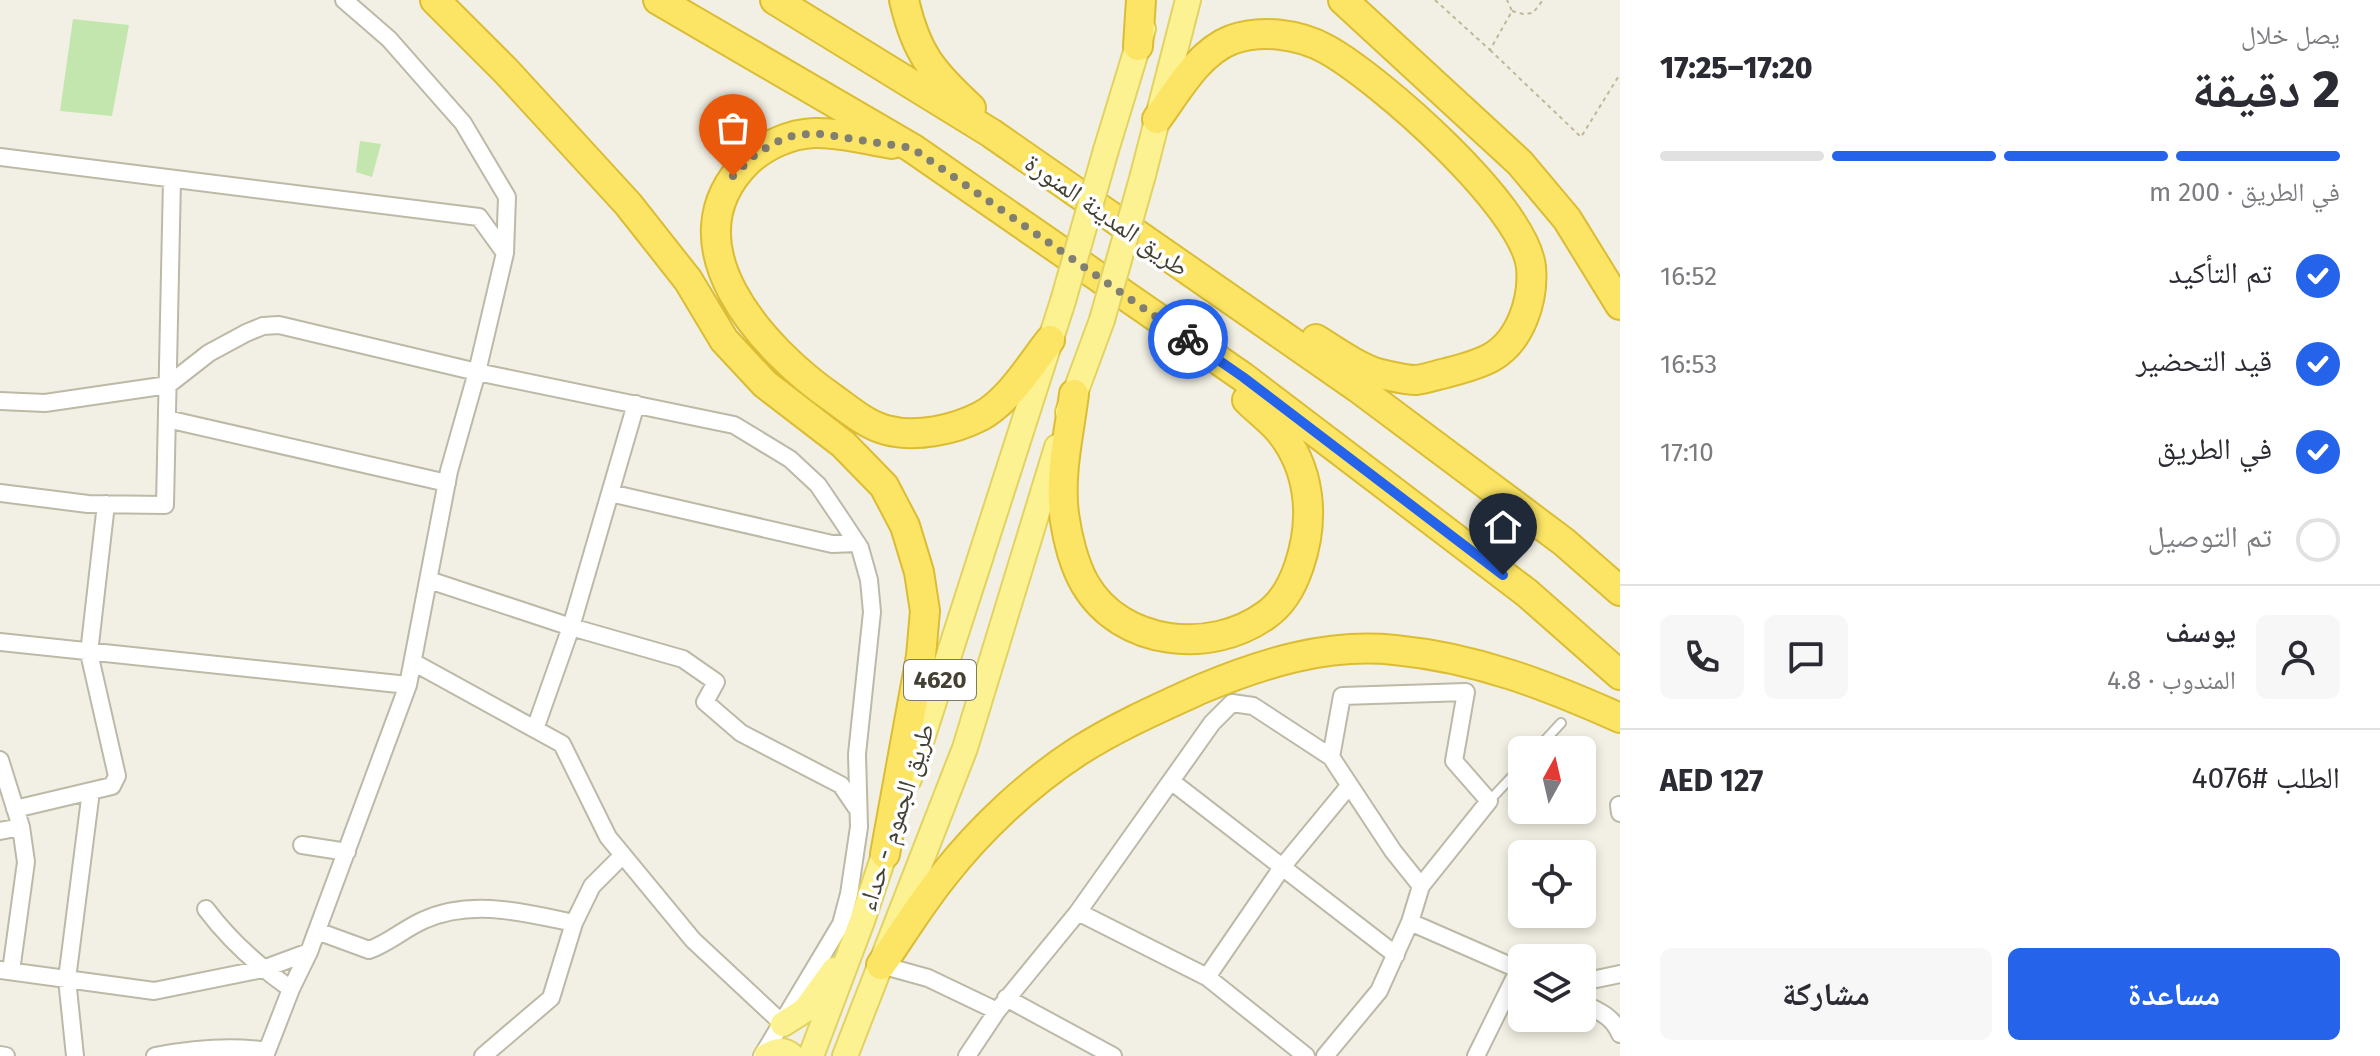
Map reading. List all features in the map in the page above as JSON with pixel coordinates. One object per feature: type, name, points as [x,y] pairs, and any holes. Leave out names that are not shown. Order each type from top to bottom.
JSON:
[{"type":"highway","points":[[435,0],[506,71],[628,204],[688,280],[724,340],[765,384],[843,444],[884,486],[898,512],[919,572],[925,611],[921,656],[885,854]]},
{"type":"highway","points":[[658,0],[912,148],[1243,377],[1527,593],[1620,675]]},
{"type":"highway","name":"طريق المدينة المنورة","points":[[775,0],[991,133],[1358,388],[1564,542],[1620,591]]},
{"type":"highway","points":[[904,0],[910,26],[929,66],[1028,159]]},
{"type":"highway","points":[[1138,46],[1141,0]]},
{"type":"highway","points":[[1343,0],[1520,163],[1567,219],[1620,305]]},
{"type":"highway","points":[[1149,244],[1377,373],[1417,380],[1464,368],[1494,356],[1518,330],[1530,300],[1531,264],[1511,219],[1462,161],[1380,88],[1325,49],[1290,36],[1258,35],[1230,41],[1204,58],[1157,119]]},
{"type":"highway","points":[[912,148],[814,133],[786,137],[757,153],[733,176],[718,211],[716,242],[726,283],[759,334],[800,376],[857,415],[886,430],[914,432],[940,430],[984,415],[1005,396],[1050,340]]},
{"type":"highway","points":[[1074,394],[1063,473],[1064,515],[1084,583],[1101,605],[1124,622],[1149,634],[1174,639],[1205,639],[1237,632],[1269,614],[1293,585],[1308,541],[1310,502],[1297,460],[1278,429],[1155,316]]},
{"type":"highway","points":[[881,965],[944,875],[966,849],[1033,785],[1077,752],[1150,711],[1227,678],[1289,657],[1354,649],[1394,650],[1445,658],[1537,681],[1620,718]]},
{"type":"main road","name":"طريق الجموم - حداء","points":[[811,1056],[885,854],[1063,301],[1152,0]]},
{"type":"main road","name":"طريق الجموم - حداء","points":[[845,1056],[965,748],[1074,394],[1102,320],[1188,0]]},
{"type":"main road","points":[[783,1024],[805,1010],[857,935]]},
{"type":"main road","points":[[764,1056],[774,1051],[784,1051],[792,1056]]},
{"type":"street","points":[[155,1056],[243,1047],[266,1054],[309,952],[408,685],[447,483],[505,253],[507,197],[463,123],[389,39],[344,0]]},
{"type":"street","points":[[0,157],[479,217],[505,253]]},
{"type":"street","points":[[0,493],[106,504],[165,505],[172,180]]},
{"type":"street","points":[[0,401],[45,403],[168,385],[209,353],[263,326],[279,325],[477,372],[734,425],[790,459],[818,485],[857,543],[869,580],[872,612],[857,754],[856,807],[859,827],[849,894],[841,924],[764,1056]]},
{"type":"street","points":[[535,729],[571,627],[636,404]]},
{"type":"street","points":[[167,419],[447,483]]},
{"type":"street","points":[[610,493],[832,544],[857,543]]},
{"type":"street","points":[[15,809],[112,786],[117,776],[89,653],[106,504]]},
{"type":"street","points":[[429,580],[571,627],[683,659],[716,682],[705,702],[741,733],[841,785],[856,807]]},
{"type":"street","points":[[0,642],[408,685]]},
{"type":"street","points":[[413,662],[562,744],[608,837],[693,940],[783,1024]]},
{"type":"street","points":[[1325,1056],[1379,991],[1410,922],[1421,886],[1489,801],[1454,761],[1466,692],[1342,696],[1331,757]]},
{"type":"street","points":[[967,1056],[1002,1004],[1078,912],[1212,723],[1232,703],[1253,706],[1331,757],[1421,886]]},
{"type":"street","points":[[0,760],[21,827],[26,862],[6,970],[154,991],[263,969],[309,952]]},
{"type":"street","points":[[1171,781],[1396,955]]},
{"type":"street","points":[[1207,977],[1283,866],[1349,786]]},
{"type":"street","points":[[75,1056],[67,979],[91,791]]},
{"type":"street","points":[[1619,805],[1620,813]]},
{"type":"street","points":[[0,831],[21,827]]},
{"type":"street","points":[[302,845],[347,852]]},
{"type":"street","points":[[485,1055],[551,998],[574,923],[592,886],[623,855]]},
{"type":"street","points":[[206,909],[225,935],[291,989]]},
{"type":"street","points":[[317,931],[369,950],[424,920],[452,910],[503,909],[574,923]]},
{"type":"street","points":[[1078,912],[1207,977],[1306,1056]]},
{"type":"street","points":[[1410,922],[1508,965]]},
{"type":"street","points":[[881,965],[1002,1004],[1113,1056]]},
{"type":"street","points":[[1596,979],[1620,974]]},
{"type":"street","points":[[1476,1056],[1508,993]]},
{"type":"street","points":[[1596,1010],[1610,1018],[1620,1034]]},
{"type":"lane","points":[[1549,736],[1561,723]]},
{"type":"lane","points":[[1489,801],[1508,781]]},
{"type":"path","points":[[1435,0],[1581,137],[1620,74]]},
{"type":"path","points":[[1490,50],[1511,12],[1507,0]]},
{"type":"path","points":[[1511,12],[1533,13],[1543,0]]},
{"type":"green space","points":[[73,19],[129,25],[112,116],[60,111]]},
{"type":"green space","points":[[360,141],[381,144],[372,177],[356,172]]},
{"type":"way so far","points":[[733,176],[757,153],[786,137],[814,133],[912,148],[1188,339]]},
{"type":"route","points":[[1188,339],[1243,377],[1503,575]]}]
